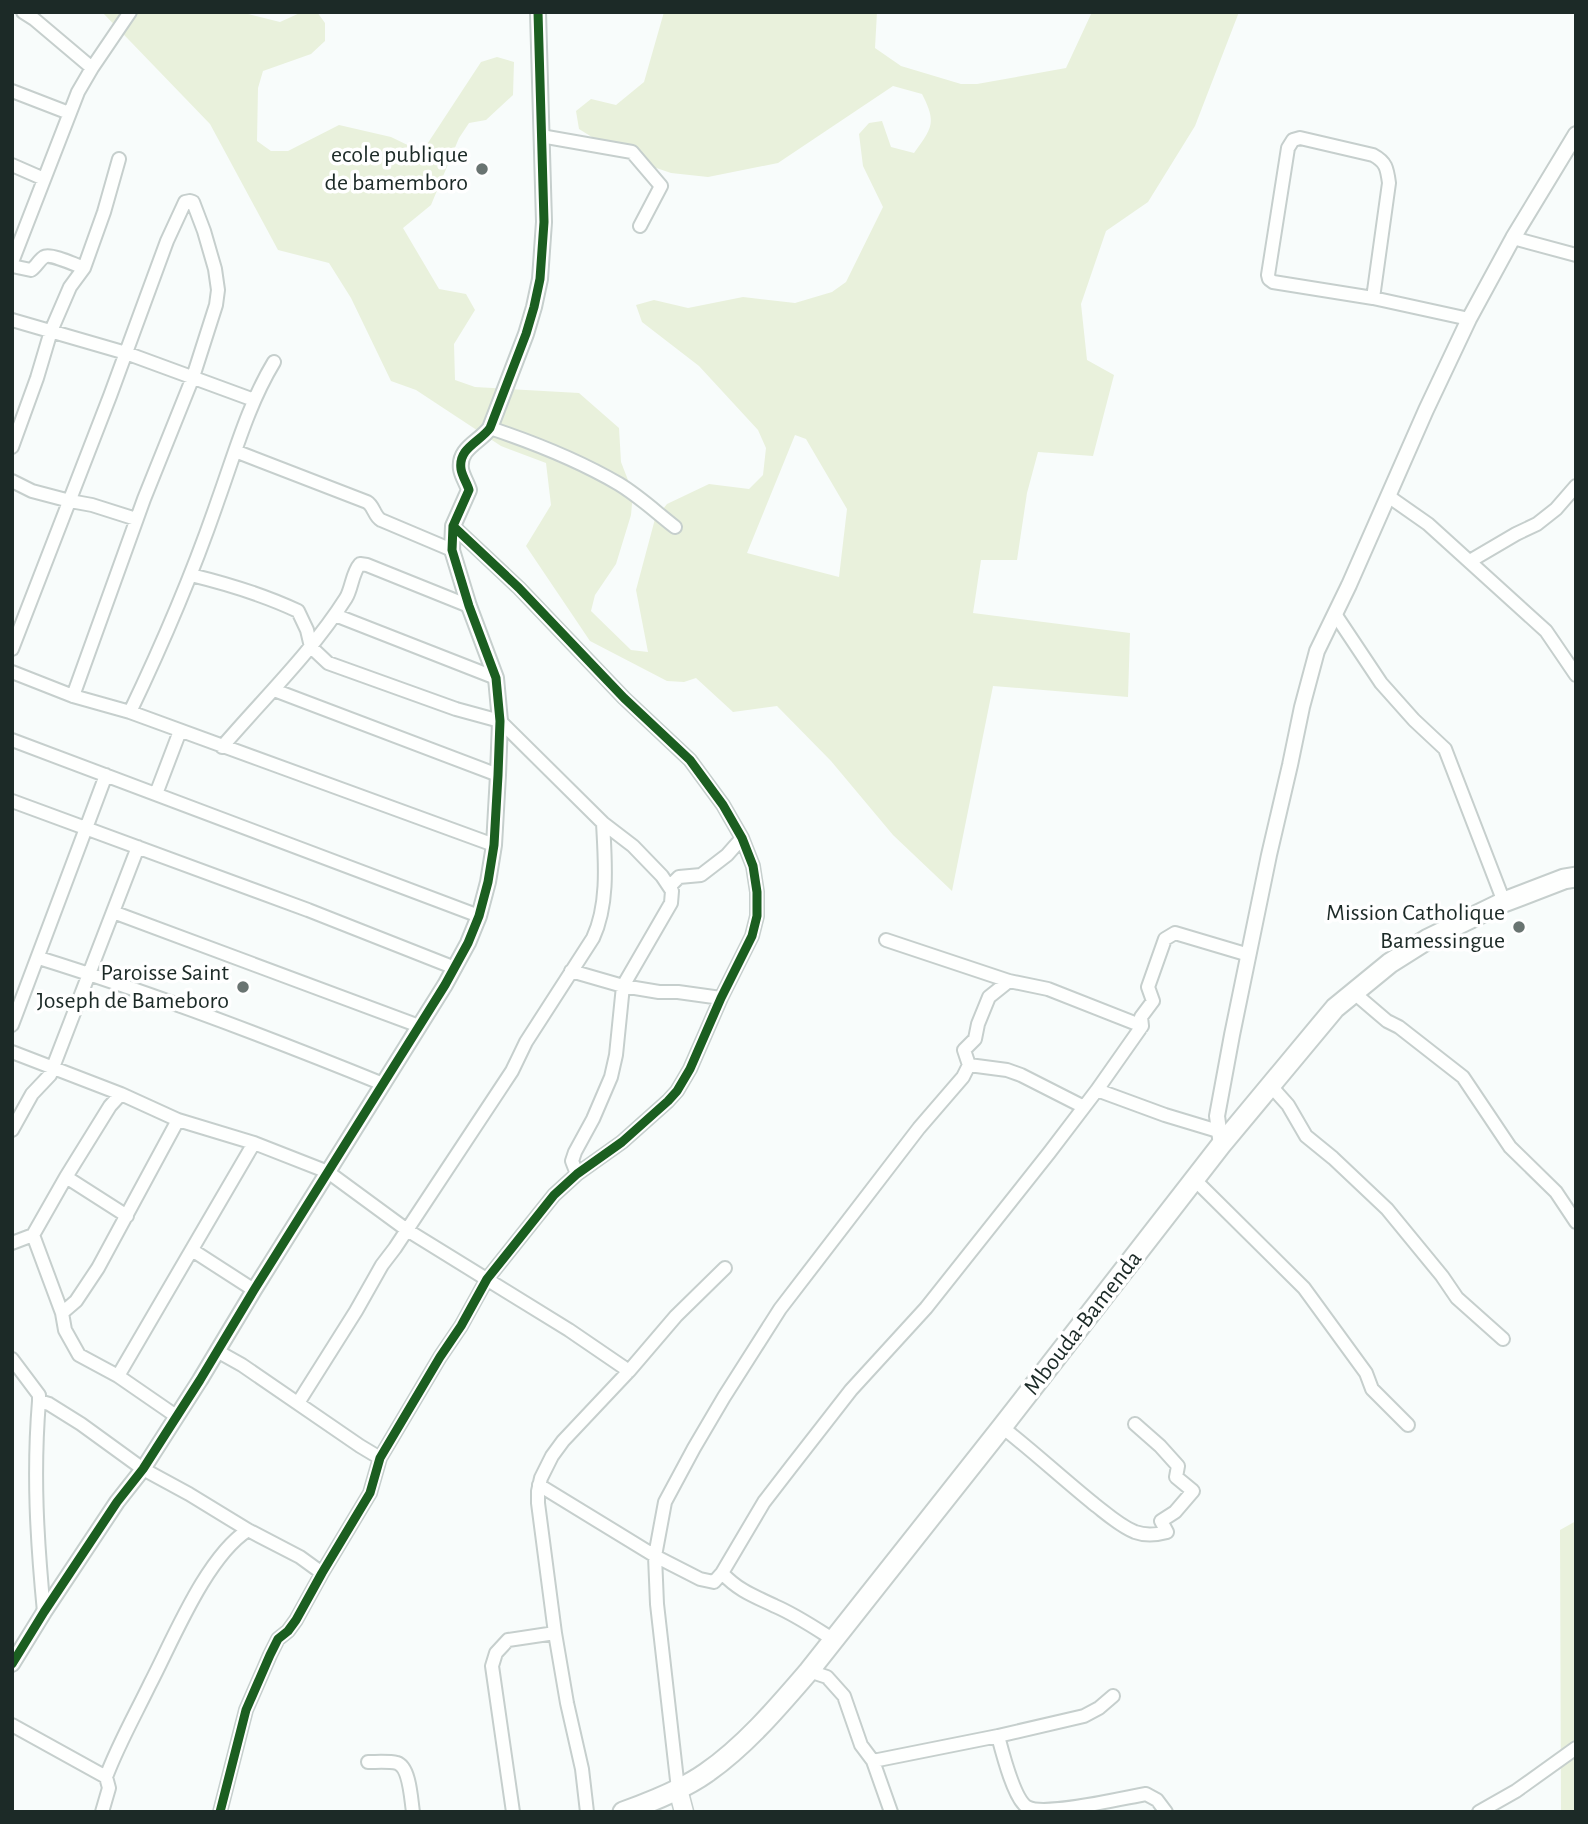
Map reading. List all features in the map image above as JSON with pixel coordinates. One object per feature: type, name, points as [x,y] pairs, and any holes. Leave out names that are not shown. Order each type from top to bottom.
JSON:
[{"type":"highway","name":"Mbouda-Bamenda","points":[[623,1812],[704,1775],[729,1755],[810,1671],[1195,1180],[1219,1138],[1271,1086],[1335,1008],[1390,963],[1429,939],[1504,902],[1576,877]]},
{"type":"main road","points":[[678,1788],[684,1812]]},
{"type":"street","points":[[23,12],[92,68]]},
{"type":"street","points":[[84,268],[49,256],[43,258],[32,270],[12,264],[16,242],[78,92],[130,12]]},
{"type":"street","points":[[12,1664],[117,1502],[143,1469],[217,1351],[455,968],[479,916],[494,845],[500,721],[496,678],[469,606],[452,550],[453,526],[469,490],[461,472],[462,458],[469,446],[484,436],[490,428],[526,334],[540,278],[544,222],[538,12]]},
{"type":"street","points":[[12,91],[69,113]]},
{"type":"street","points":[[1097,1090],[1219,1138],[1217,1116],[1269,855],[1317,651],[1469,320],[1513,238],[1576,134]]},
{"type":"street","points":[[541,136],[632,152],[661,186],[640,226]]},
{"type":"street","points":[[1373,299],[1389,183],[1387,169],[1381,160],[1373,155],[1300,138],[1293,140],[1288,148],[1283,173],[1269,279],[1273,282],[1373,299],[1469,320]]},
{"type":"street","points":[[12,447],[51,331],[70,287],[84,268],[119,159]]},
{"type":"street","points":[[12,165],[44,178]]},
{"type":"street","points":[[12,649],[167,241],[185,202],[190,201],[197,212],[210,248],[218,290],[216,305],[192,377],[136,519],[73,696]]},
{"type":"street","points":[[1513,238],[1576,256]]},
{"type":"street","points":[[12,320],[126,353],[254,400]]},
{"type":"street","points":[[130,712],[167,634],[254,400],[274,362]]},
{"type":"street","points":[[490,428],[528,440],[580,464],[621,486],[676,527]]},
{"type":"street","points":[[235,451],[367,502],[377,518],[452,550]]},
{"type":"street","points":[[12,481],[33,491],[136,519]]},
{"type":"street","points":[[1470,561],[1537,524],[1556,509],[1576,486]]},
{"type":"street","points":[[1388,496],[1428,524],[1546,631],[1576,675]]},
{"type":"street","points":[[220,1812],[246,1710],[258,1680],[278,1639],[296,1620],[370,1493],[380,1458],[440,1357],[488,1279],[544,1206],[577,1174],[622,1142],[677,1091],[690,1069],[720,998],[752,936],[757,916],[753,866],[742,838],[723,805],[690,760],[624,698],[519,588],[453,526]]},
{"type":"street","points":[[222,747],[311,647],[350,591],[356,569],[363,564],[469,606]]},
{"type":"street","points":[[191,575],[230,584],[298,611],[311,647],[319,657],[341,668],[456,709],[500,721],[603,823],[634,846],[670,886],[673,898],[669,909],[623,986],[611,1077],[575,1152],[572,1161],[577,1174]]},
{"type":"street","points":[[1335,614],[1381,682],[1414,720],[1445,749],[1504,902]]},
{"type":"street","points":[[334,615],[496,678]]},
{"type":"street","points":[[12,672],[73,696],[130,712],[494,845]]},
{"type":"street","points":[[274,690],[498,775]]},
{"type":"street","points":[[156,794],[180,731]]},
{"type":"street","points":[[12,740],[479,916]]},
{"type":"street","points":[[12,1025],[106,775]]},
{"type":"street","points":[[12,801],[455,968]]},
{"type":"street","points":[[298,1403],[382,1265],[506,1080],[526,1042],[593,939],[601,914],[603,823]]},
{"type":"street","points":[[670,886],[679,877],[701,875],[727,855],[742,838]]},
{"type":"street","points":[[12,1130],[32,1094],[50,1075],[138,847]]},
{"type":"street","points":[[113,912],[419,1026]]},
{"type":"street","points":[[539,1485],[655,1556],[700,1579],[714,1581],[722,1573],[764,1502],[819,1430],[872,1365],[926,1308],[1049,1153],[1142,1026],[1141,1017],[1153,1001],[1148,987],[1165,939],[1175,933],[1249,955]]},
{"type":"street","points":[[886,940],[1009,981],[1048,989],[1142,1026]]},
{"type":"street","points":[[39,958],[228,1023],[383,1084]]},
{"type":"street","points":[[571,971],[623,986],[720,998]]},
{"type":"street","points":[[678,1788],[657,1604],[655,1556],[666,1502],[694,1448],[769,1324],[919,1128],[963,1077],[969,1065],[964,1051],[975,1039],[989,997],[1009,981]]},
{"type":"street","points":[[1353,992],[1387,1021],[1399,1027],[1463,1077],[1510,1147],[1556,1192],[1576,1222]]},
{"type":"street","points":[[12,1052],[121,1094],[178,1120],[254,1143],[328,1172],[407,1230],[569,1330],[629,1371]]},
{"type":"street","points":[[969,1065],[1007,1070],[1084,1107]]},
{"type":"street","points":[[1271,1086],[1288,1105],[1306,1136],[1387,1209],[1457,1298],[1503,1339]]},
{"type":"street","points":[[12,1243],[33,1235],[110,1106],[121,1094]]},
{"type":"street","points":[[62,1313],[73,1305],[91,1279],[178,1120]]},
{"type":"street","points":[[118,1377],[254,1143]]},
{"type":"street","points":[[66,1177],[127,1216]]},
{"type":"street","points":[[1195,1180],[1304,1288],[1366,1373],[1372,1389],[1408,1425]]},
{"type":"street","points":[[33,1235],[62,1313],[65,1330],[79,1354],[176,1416]]},
{"type":"street","points":[[192,1250],[254,1290]]},
{"type":"street","points":[[587,1812],[582,1769],[555,1633],[538,1503],[539,1485],[545,1468],[563,1441],[676,1316],[725,1268]]},
{"type":"street","points":[[217,1351],[380,1458]]},
{"type":"street","points":[[12,1359],[39,1395],[40,1401],[35,1455],[35,1499],[44,1612]]},
{"type":"street","points":[[40,1401],[81,1424],[143,1469],[247,1530],[300,1557],[322,1573]]},
{"type":"street","points":[[1002,1427],[1120,1524],[1144,1535],[1157,1535],[1167,1532],[1161,1521],[1175,1512],[1193,1491],[1176,1477],[1178,1466],[1135,1424]]},
{"type":"street","points":[[102,1812],[109,1788],[106,1777],[200,1586],[238,1537],[247,1530]]},
{"type":"street","points":[[722,1573],[744,1592],[776,1606],[834,1640]]},
{"type":"street","points":[[513,1812],[492,1666],[496,1653],[508,1640],[555,1633]]},
{"type":"street","points":[[810,1671],[827,1677],[844,1696],[861,1745],[873,1761],[891,1812]]},
{"type":"street","points":[[873,1761],[990,1739],[1084,1716],[1113,1696]]},
{"type":"street","points":[[12,1725],[106,1777]]},
{"type":"street","points":[[998,1736],[1009,1774],[1027,1807],[1061,1809],[1146,1794],[1157,1800],[1166,1812]]},
{"type":"street","points":[[1479,1812],[1516,1791],[1576,1748]]},
{"type":"street","points":[[368,1762],[398,1763],[402,1766],[407,1775],[413,1812]]},
{"type":"green space","points":[[102,12],[240,12],[280,22],[302,12],[317,12],[325,23],[325,41],[311,54],[263,71],[258,88],[257,141],[271,151],[288,151],[339,125],[391,137],[422,152],[481,62],[497,57],[514,62],[513,95],[486,120],[469,123],[459,138],[431,205],[403,228],[439,289],[466,294],[475,310],[454,344],[455,380],[475,387],[579,393],[619,428],[621,462],[633,493],[631,515],[616,564],[595,595],[591,611],[631,650],[648,652],[636,590],[655,519],[667,504],[709,484],[749,489],[763,475],[766,448],[758,430],[699,366],[642,322],[636,305],[654,300],[688,308],[743,297],[795,303],[832,292],[846,282],[883,207],[863,166],[859,134],[869,123],[882,121],[891,147],[914,153],[928,131],[931,119],[922,94],[893,86],[778,163],[708,177],[671,173],[624,157],[579,129],[576,111],[591,99],[616,105],[644,82],[664,12],[877,12],[875,48],[901,66],[961,84],[977,84],[1066,68],[1092,12],[1239,12],[1195,126],[1148,202],[1106,231],[1081,304],[1087,360],[1114,375],[1093,456],[1038,452],[1027,493],[1017,560],[981,560],[973,613],[1130,633],[1128,697],[993,686],[952,891],[893,835],[831,761],[777,706],[733,712],[696,678],[684,682],[667,681],[590,641],[526,546],[551,505],[546,463],[501,446],[416,390],[391,381],[351,298],[329,263],[278,250],[210,124]],"holes":[[[795,435],[806,439],[847,509],[839,577],[747,553]]]},
{"type":"green space","points":[[1576,1521],[1576,1812],[1561,1812],[1560,1530]]},
{"type":"cycle path","points":[[12,1664],[200,1380],[445,985],[479,916],[494,845],[500,721],[496,678],[469,606],[452,550],[453,526],[469,490],[461,469],[463,456],[490,428],[526,334],[540,279],[544,222],[538,12]]},
{"type":"cycle path","points":[[220,1812],[246,1710],[270,1655],[278,1639],[296,1620],[370,1493],[380,1458],[440,1357],[487,1279],[554,1195],[577,1174],[622,1142],[677,1091],[690,1069],[752,936],[757,916],[753,866],[742,838],[723,805],[690,760],[624,698],[519,588],[453,526]]},
{"type":"place","name":"ecole publique de bamemboro","points":[[482,169]]},
{"type":"place","name":"Mission Catholique Bamessingue","points":[[1519,927]]},
{"type":"place","name":"Paroisse Saint Joseph de Bameboro","points":[[243,987]]}]
